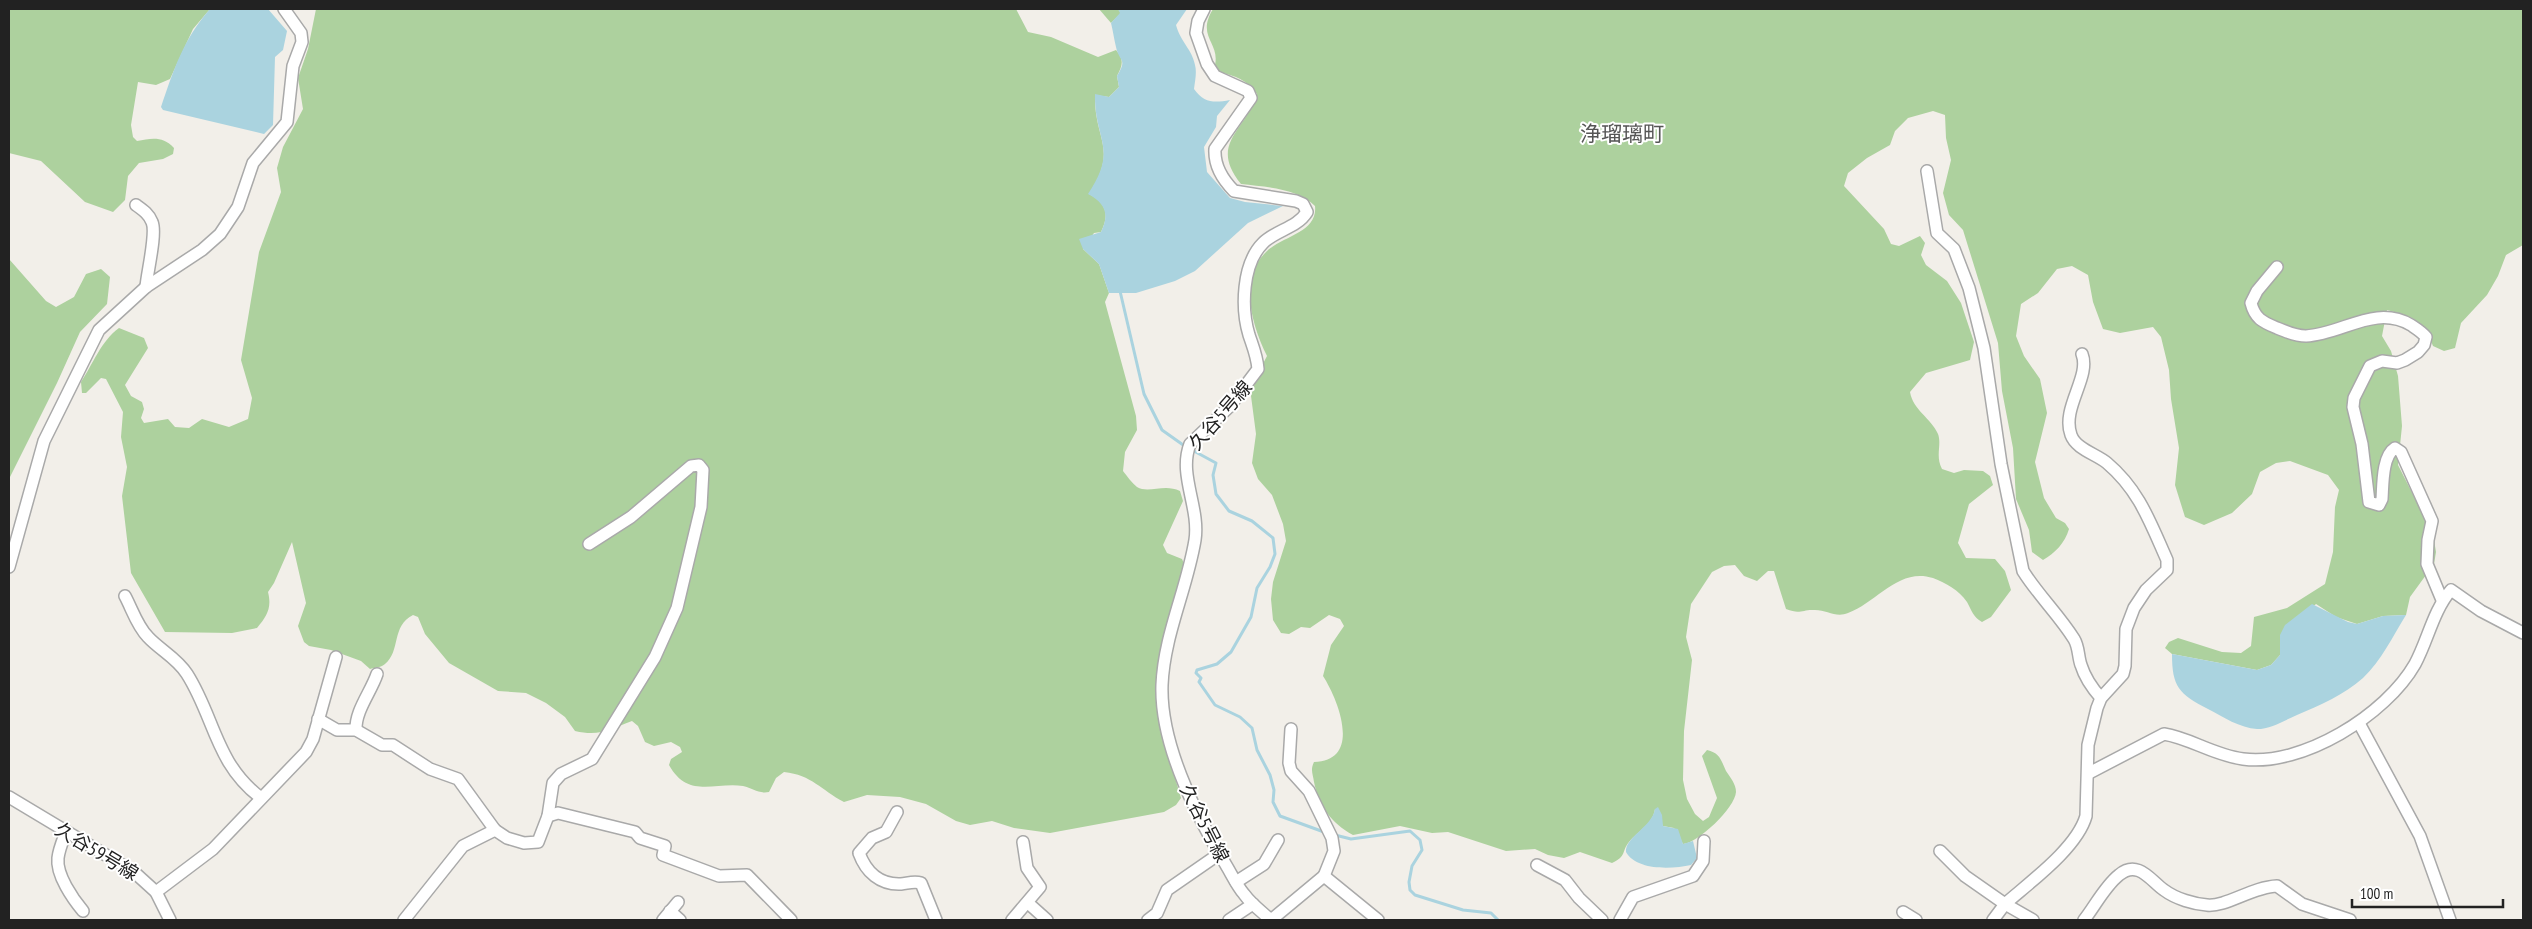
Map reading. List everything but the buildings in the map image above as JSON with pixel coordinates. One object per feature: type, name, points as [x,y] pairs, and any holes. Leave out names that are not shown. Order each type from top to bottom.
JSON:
[{"type":"street","points":[[9,567],[44,442],[99,330],[146,287],[202,250],[220,234],[238,207],[253,163],[287,122],[293,66],[302,42],[300,33],[284,9]]},
{"type":"street","name":"久谷5号線","points":[[1204,9],[1198,22],[1196,33],[1207,64],[1215,76],[1248,91],[1251,98],[1215,149],[1214,159],[1220,174],[1234,191],[1296,201],[1303,204],[1307,212],[1303,218],[1262,244],[1249,268],[1245,298],[1246,313],[1258,369],[1230,406],[1188,448],[1185,465],[1194,504],[1195,540],[1167,649],[1162,685],[1164,713],[1179,771],[1194,808],[1236,882],[1253,904],[1271,920]]},
{"type":"street","points":[[1927,171],[1937,233],[1954,249],[1970,288],[1984,348],[2000,464],[2023,571],[2076,642],[2081,666],[2091,687],[2101,698]]},
{"type":"street","points":[[136,205],[147,213],[153,223],[154,236],[146,287]]},
{"type":"street","points":[[2277,267],[2257,291],[2251,303],[2254,314],[2263,323],[2289,334],[2305,336],[2318,335],[2359,320],[2391,317],[2416,328],[2426,338],[2424,345],[2418,352],[2405,360],[2397,363],[2382,360],[2370,366],[2358,387],[2353,407],[2362,444],[2369,502],[2379,505],[2382,499],[2387,459],[2391,450],[2394,448],[2402,452],[2432,521],[2428,540],[2427,564],[2442,600]]},
{"type":"street","points":[[1993,920],[2005,904],[2052,863],[2083,827],[2086,816],[2088,744],[2101,698],[2122,674],[2126,666],[2126,629],[2137,603],[2146,590],[2164,575],[2168,565],[2145,511],[2129,483],[2102,459],[2073,441],[2070,423],[2075,390],[2086,366],[2082,354]]},
{"type":"street","points":[[318,719],[338,730],[356,730],[382,745],[394,745],[430,769],[458,779],[496,830],[507,838],[532,844],[541,838],[548,816],[553,783],[561,774],[592,759],[655,657],[677,608],[701,507],[704,470],[699,465],[691,466],[631,517],[589,544]]},
{"type":"street","points":[[2088,773],[2164,734],[2174,735],[2221,755],[2244,760],[2266,760],[2288,756],[2311,748],[2359,723],[2386,699],[2414,665],[2442,600],[2451,590],[2481,611],[2523,633]]},
{"type":"street","points":[[125,596],[147,636],[174,658],[188,675],[230,765],[239,779],[261,798]]},
{"type":"street","points":[[156,892],[212,850],[306,752],[313,739],[336,657]]},
{"type":"street","points":[[356,730],[359,715],[373,687],[376,674]]},
{"type":"street","points":[[2359,723],[2420,836],[2450,920]]},
{"type":"street","points":[[1271,920],[1324,876],[1334,851],[1331,834],[1309,791],[1291,771],[1289,763],[1291,729]]},
{"type":"street","name":"久谷59号線","points":[[9,797],[134,872],[156,892],[170,920]]},
{"type":"street","points":[[897,812],[886,832],[872,838],[859,853],[871,874],[876,878],[894,883],[916,881],[921,883],[930,900],[936,920]]},
{"type":"street","points":[[548,816],[558,813],[634,832],[640,838],[665,846],[663,855],[719,876],[747,875],[791,920]]},
{"type":"street","points":[[404,920],[463,846],[496,830]]},
{"type":"street","points":[[66,832],[58,859],[58,866],[83,911]]},
{"type":"street","points":[[1236,882],[1264,864],[1278,840]]},
{"type":"street","points":[[1620,920],[1633,897],[1693,876],[1703,861],[1704,841]]},
{"type":"street","points":[[1012,920],[1040,887],[1027,868],[1023,842]]},
{"type":"street","points":[[1940,851],[1965,876],[2005,904],[2033,920]]},
{"type":"street","points":[[1148,920],[1157,912],[1167,890],[1219,854]]},
{"type":"street","points":[[1537,865],[1565,880],[1579,898],[1602,920]]},
{"type":"street","points":[[2084,920],[2114,880],[2124,872],[2132,869],[2146,873],[2164,890],[2191,902],[2215,906],[2249,891],[2277,886],[2302,904],[2350,920]]},
{"type":"street","points":[[1324,876],[1378,920]]},
{"type":"street","points":[[678,902],[667,916],[680,920]]},
{"type":"street","points":[[1028,903],[1047,920]]},
{"type":"street","points":[[1229,920],[1253,904]]},
{"type":"street","points":[[1903,912],[1916,920]]},
{"type":"green space","points":[[9,9],[210,9],[193,29],[170,79],[156,85],[138,82],[131,125],[133,137],[137,141],[152,139],[166,141],[174,148],[173,154],[163,159],[139,163],[128,176],[125,200],[113,212],[85,202],[41,161],[9,153]]},
{"type":"green space","points":[[316,9],[1016,9],[1028,32],[1051,37],[1098,57],[1116,50],[1122,62],[1117,76],[1119,87],[1109,97],[1095,95],[1104,154],[1098,178],[1089,194],[1103,205],[1106,214],[1101,232],[1094,233],[1083,249],[1099,264],[1109,293],[1105,302],[1136,416],[1137,430],[1125,452],[1123,471],[1137,487],[1142,489],[1174,489],[1180,491],[1183,501],[1163,545],[1167,553],[1182,559],[1186,568],[1155,688],[1165,744],[1181,798],[1176,805],[1164,812],[1050,833],[1014,828],[992,821],[970,825],[956,821],[926,804],[900,797],[867,795],[844,802],[802,776],[784,772],[776,778],[769,792],[759,792],[743,786],[732,785],[693,786],[676,776],[669,765],[671,759],[682,752],[680,747],[671,742],[654,746],[645,742],[638,726],[632,721],[598,733],[575,731],[565,717],[546,703],[526,693],[498,691],[449,663],[425,634],[418,617],[413,615],[402,625],[390,659],[380,667],[370,669],[361,661],[331,650],[309,646],[304,642],[298,626],[306,603],[292,542],[274,583],[268,592],[268,612],[257,628],[232,633],[165,632],[131,573],[122,496],[127,467],[121,437],[123,412],[106,379],[101,378],[86,393],[82,393],[81,382],[102,346],[119,328],[144,338],[148,348],[125,385],[131,396],[142,402],[144,409],[141,418],[144,423],[168,419],[175,427],[189,428],[202,419],[229,427],[248,419],[252,398],[241,360],[259,252],[281,192],[277,168],[283,147],[303,109],[298,78],[308,49]]},
{"type":"green space","points":[[1099,9],[1118,9],[1121,13],[1111,23]]},
{"type":"green space","points":[[1213,9],[2523,9],[2523,245],[2506,255],[2498,276],[2487,295],[2461,323],[2455,348],[2444,351],[2433,346],[2425,330],[2416,320],[2387,310],[2382,336],[2391,351],[2398,376],[2402,426],[2398,465],[2433,534],[2436,552],[2434,564],[2410,597],[2406,615],[2383,616],[2357,624],[2336,617],[2316,604],[2281,635],[2280,655],[2271,665],[2257,670],[2172,654],[2165,648],[2169,642],[2178,638],[2222,652],[2241,653],[2251,646],[2254,617],[2287,608],[2325,584],[2333,552],[2335,507],[2339,490],[2328,475],[2290,461],[2276,463],[2260,472],[2252,494],[2232,513],[2204,525],[2185,517],[2175,485],[2179,448],[2171,399],[2169,370],[2161,337],[2153,327],[2120,333],[2103,329],[2093,302],[2088,275],[2072,266],[2057,269],[2038,293],[2021,304],[2016,336],[2024,356],[2040,379],[2047,413],[2035,462],[2044,498],[2056,518],[2065,523],[2069,529],[2059,547],[2043,560],[2032,552],[2029,530],[2016,499],[2013,448],[2002,391],[1998,343],[1963,230],[1949,215],[1943,193],[1951,160],[1946,138],[1945,115],[1933,111],[1908,118],[1895,131],[1890,145],[1867,158],[1848,173],[1844,186],[1884,229],[1891,244],[1899,246],[1920,236],[1925,243],[1921,255],[1926,265],[1947,281],[1961,303],[1974,342],[1970,360],[1926,373],[1910,392],[1918,409],[1938,434],[1939,460],[1942,469],[1954,473],[1964,470],[1983,471],[1990,476],[1993,485],[1969,504],[1958,543],[1966,558],[1995,559],[2005,571],[2011,590],[1991,617],[1982,622],[1975,616],[1967,602],[1956,590],[1933,578],[1921,576],[1909,577],[1899,581],[1859,608],[1848,613],[1835,614],[1815,610],[1795,612],[1786,609],[1774,571],[1768,571],[1757,581],[1744,576],[1735,565],[1724,566],[1712,572],[1691,604],[1686,637],[1692,660],[1684,731],[1683,780],[1687,799],[1695,814],[1703,821],[1709,817],[1717,798],[1702,756],[1707,750],[1715,753],[1720,758],[1734,783],[1736,792],[1734,799],[1723,815],[1697,838],[1683,844],[1674,828],[1663,826],[1655,809],[1651,819],[1629,842],[1622,856],[1612,863],[1580,852],[1564,858],[1548,855],[1535,849],[1506,851],[1448,832],[1432,833],[1400,826],[1353,835],[1338,825],[1327,813],[1316,791],[1312,770],[1314,762],[1329,759],[1338,751],[1342,740],[1340,713],[1323,676],[1331,645],[1344,626],[1340,619],[1329,615],[1310,628],[1301,627],[1289,634],[1281,633],[1273,620],[1271,599],[1273,582],[1286,541],[1283,524],[1272,495],[1258,479],[1252,463],[1256,434],[1251,396],[1257,375],[1267,356],[1257,331],[1250,303],[1252,275],[1257,263],[1266,252],[1298,233],[1311,222],[1315,206],[1299,195],[1281,189],[1241,184],[1232,170],[1228,158],[1229,147],[1232,138],[1252,107],[1257,94],[1241,79],[1219,72],[1215,65],[1216,57],[1207,33],[1208,19]]},
{"type":"green space","points":[[9,259],[46,301],[56,307],[74,297],[86,274],[101,269],[110,277],[107,304],[80,332],[9,479]]},
{"type":"water","points":[[210,9],[268,9],[287,31],[283,50],[275,57],[273,125],[264,134],[163,110],[161,107],[175,67],[186,44]]},
{"type":"water","points":[[1118,9],[1187,9],[1176,25],[1194,59],[1196,77],[1194,89],[1202,97],[1210,101],[1230,100],[1217,116],[1216,127],[1204,147],[1207,172],[1230,198],[1245,202],[1283,206],[1248,223],[1195,271],[1175,281],[1136,293],[1109,293],[1099,264],[1083,249],[1079,239],[1101,232],[1104,226],[1105,214],[1102,205],[1088,194],[1097,178],[1104,154],[1095,94],[1109,97],[1119,87],[1117,76],[1122,66],[1122,60],[1117,52],[1111,23],[1120,13]]},
{"type":"water","points":[[2312,604],[2348,622],[2357,624],[2383,616],[2406,615],[2381,656],[2363,678],[2348,690],[2332,699],[2273,726],[2257,729],[2238,724],[2198,704],[2179,688],[2172,665],[2172,654],[2257,670],[2271,665],[2280,655],[2280,635],[2285,625]]},
{"type":"water","points":[[1658,807],[1662,815],[1663,826],[1678,829],[1683,844],[1693,841],[1697,858],[1691,865],[1665,868],[1646,866],[1638,863],[1626,852],[1630,841],[1649,821]]},
{"type":"waterway","points":[[1120,291],[1144,394],[1162,430],[1186,447]]},
{"type":"waterway","points":[[1192,450],[1216,463],[1213,475],[1216,494],[1229,511],[1252,521],[1273,538],[1275,554],[1270,567],[1257,588],[1251,617],[1231,652],[1217,664],[1197,670],[1196,673],[1201,678],[1199,682],[1215,705],[1240,717],[1252,728],[1257,750],[1270,775],[1274,790],[1273,802],[1280,816],[1324,832]]},
{"type":"waterway","points":[[1335,835],[1351,839],[1410,831],[1420,840],[1422,850],[1412,866],[1409,882],[1410,890],[1415,895],[1463,910],[1491,913],[1498,920]]},
{"type":"district","name":"浄瑠璃町","points":[[1622,133]]}]
